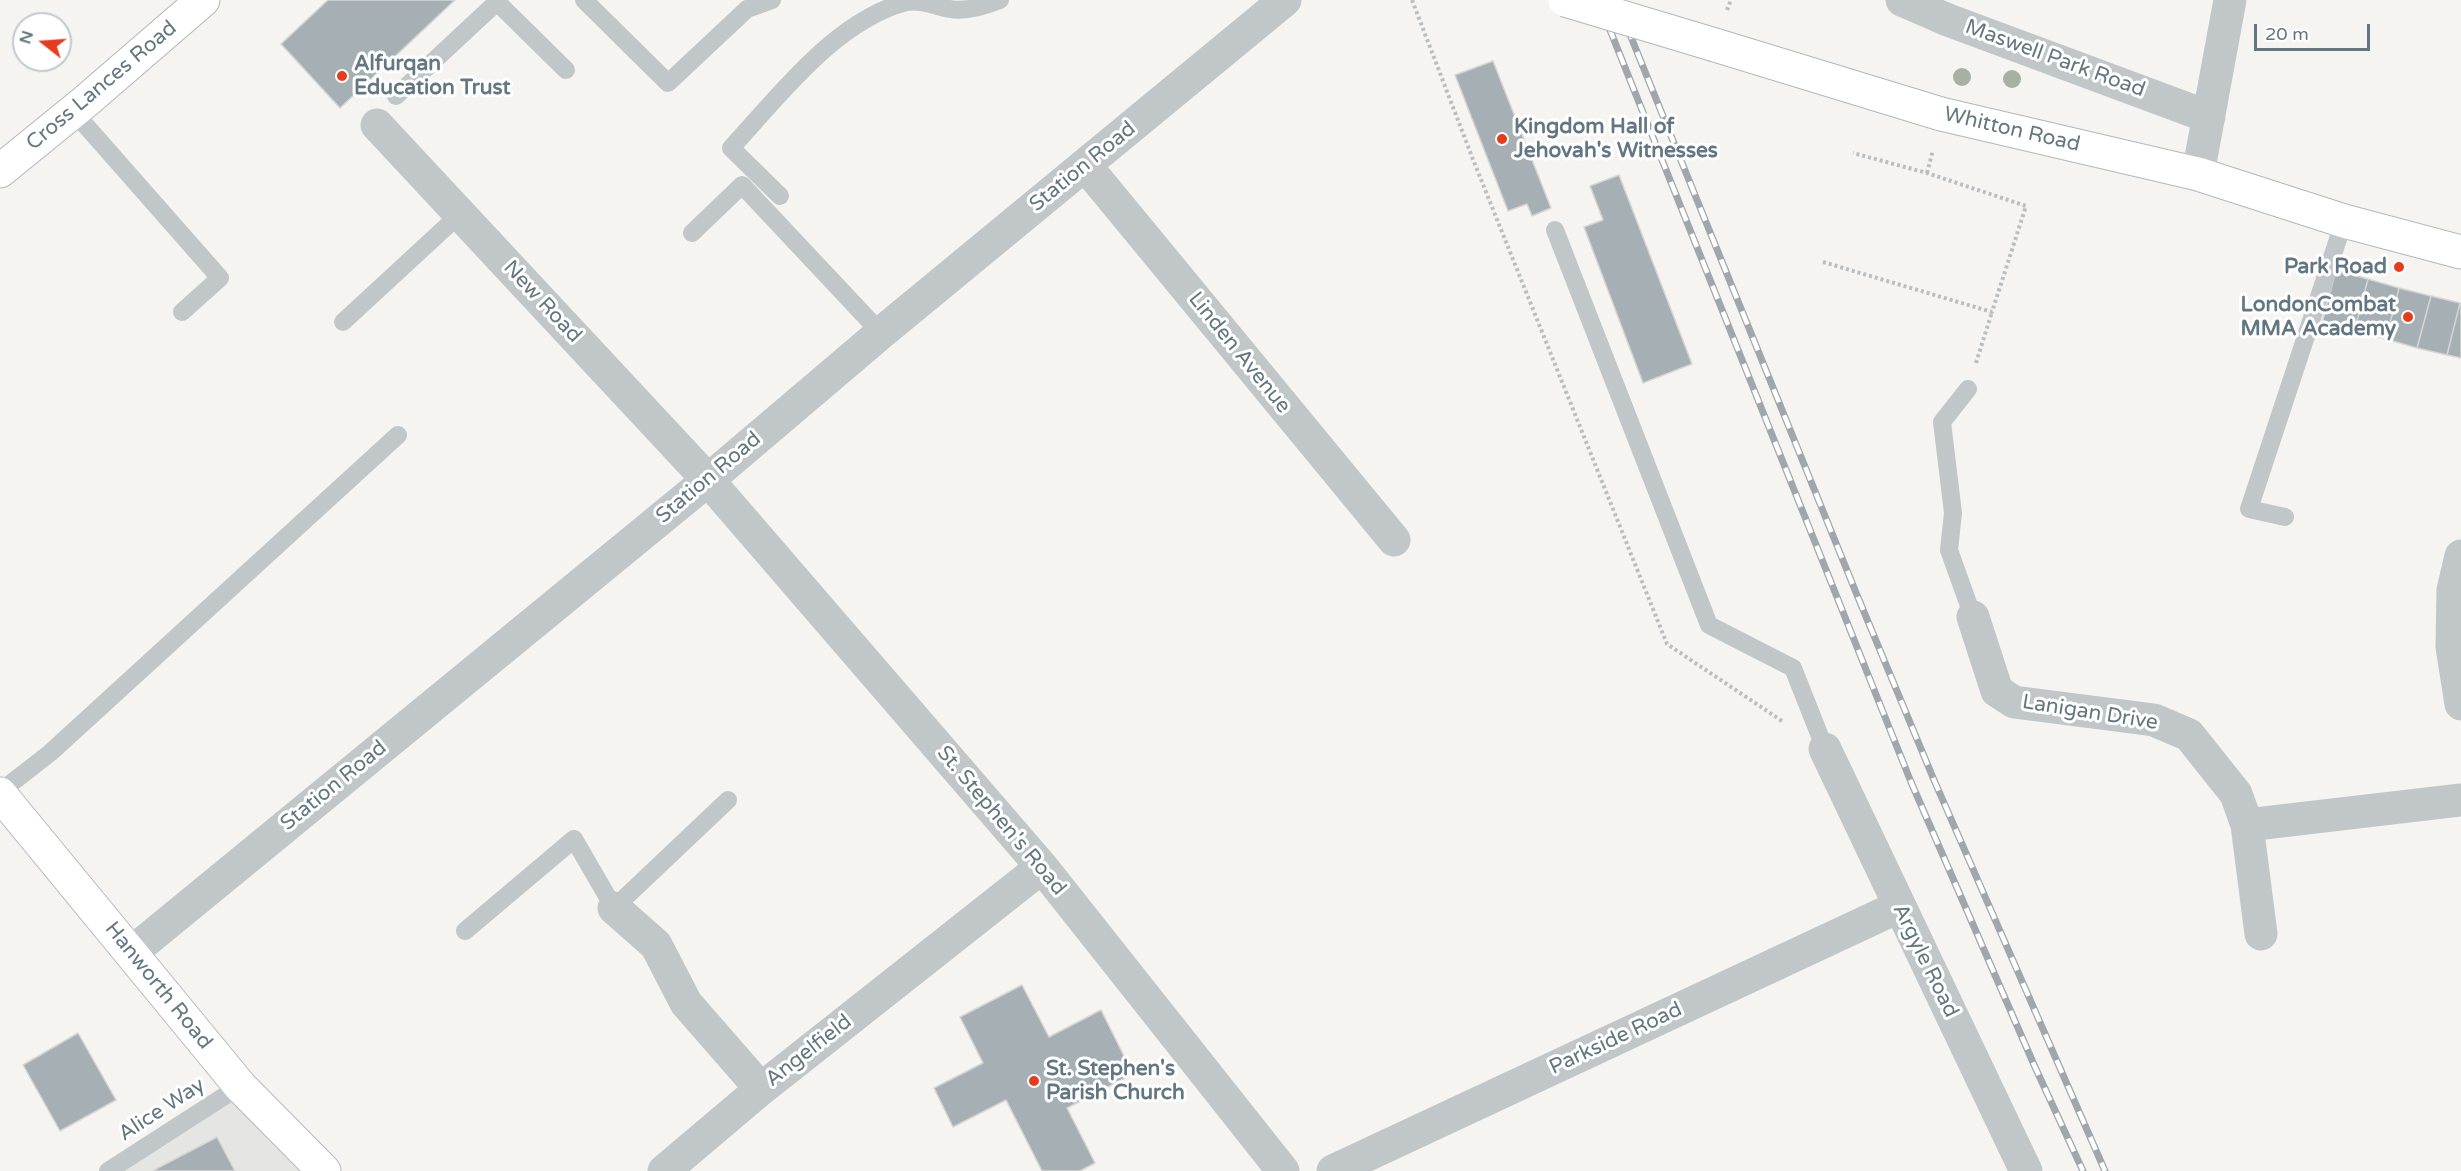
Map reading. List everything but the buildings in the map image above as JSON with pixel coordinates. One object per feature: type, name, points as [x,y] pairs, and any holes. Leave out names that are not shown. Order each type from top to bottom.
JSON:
[{"type":"main road","name":"Cross Lances Road","points":[[0,171],[203,0]]},
{"type":"main road","name":"Whitton Road","points":[[1565,0],[1941,114],[2198,174],[2344,221],[2461,252]]},
{"type":"main road","name":"Hanworth Road","points":[[0,793],[240,1086],[324,1171]]},
{"type":"street","name":"Station Road","points":[[131,953],[708,480],[919,301],[1286,0]]},
{"type":"street","name":"Maswell Park Road","points":[[1902,0],[1948,20],[2209,117]]},
{"type":"street","points":[[2198,174],[2230,0]]},
{"type":"street","name":"New Road","points":[[377,125],[708,480]]},
{"type":"street","name":"Linden Avenue","points":[[1085,165],[1394,540]]},
{"type":"street","name":"St. Stephen's Road","points":[[708,480],[1042,867],[1283,1171]]},
{"type":"street","points":[[2461,556],[2452,590],[2452,646],[2461,704]]},
{"type":"street","name":"Lanigan Drive","points":[[1973,617],[1997,691],[2014,702],[2154,720],[2189,735],[2236,794],[2247,825],[2261,934]]},
{"type":"street","name":"Argyle Road","points":[[1825,750],[2026,1171]]},
{"type":"street","points":[[2247,825],[2461,800]]},
{"type":"street","name":"Angelfield","points":[[614,908],[656,945],[686,1003],[761,1089],[1042,867]]},
{"type":"street","name":"Parkside Road","points":[[1333,1171],[1898,907]]},
{"type":"street","points":[[664,1171],[761,1089]]},
{"type":"lane","points":[[584,0],[668,83],[747,9],[772,0]]},
{"type":"lane","points":[[780,196],[731,148],[811,62],[867,19],[907,2],[929,1],[948,9],[962,11],[1000,0]]},
{"type":"lane","points":[[396,96],[497,1],[566,70]]},
{"type":"lane","points":[[73,111],[220,278],[182,312]]},
{"type":"lane","points":[[692,233],[742,185],[881,333]]},
{"type":"lane","points":[[343,322],[460,214]]},
{"type":"lane","points":[[2285,517],[2248,509],[2344,221]]},
{"type":"lane","points":[[1555,230],[1709,625],[1793,668],[1825,750]]},
{"type":"lane","points":[[1968,389],[1942,422],[1953,513],[1949,550],[1973,617]]},
{"type":"lane","points":[[0,793],[50,753],[398,435]]},
{"type":"lane","points":[[465,931],[574,839],[614,908],[728,800]]},
{"type":"lane","name":"Alice Way","points":[[108,1171],[240,1086]]},
{"type":"path","points":[[1412,0],[1474,162],[1667,644],[1825,750]]},
{"type":"path","points":[[1927,173],[1934,147]]},
{"type":"path","points":[[1853,153],[1927,173],[2026,207],[1968,389]]},
{"type":"path","points":[[1823,262],[1992,312]]},
{"type":"shaded area","points":[[233,1087],[315,1171],[117,1171]]},
{"type":"railway","points":[[1598,0],[1911,782],[2035,1067],[2083,1171]]},
{"type":"railway","points":[[1616,0],[1934,780],[2105,1171]]},
{"type":"place","name":"Alfurqan Education Trust","points":[[342,76]]},
{"type":"place","name":"Kingdom Hall of Jehovah's Witnesses","points":[[1502,139]]},
{"type":"place","name":"Park Road","points":[[2399,267]]},
{"type":"place","name":"LondonCombat MMA Academy","points":[[2408,317]]},
{"type":"place","name":"St. Stephen's Parish Church","points":[[1034,1081]]}]
